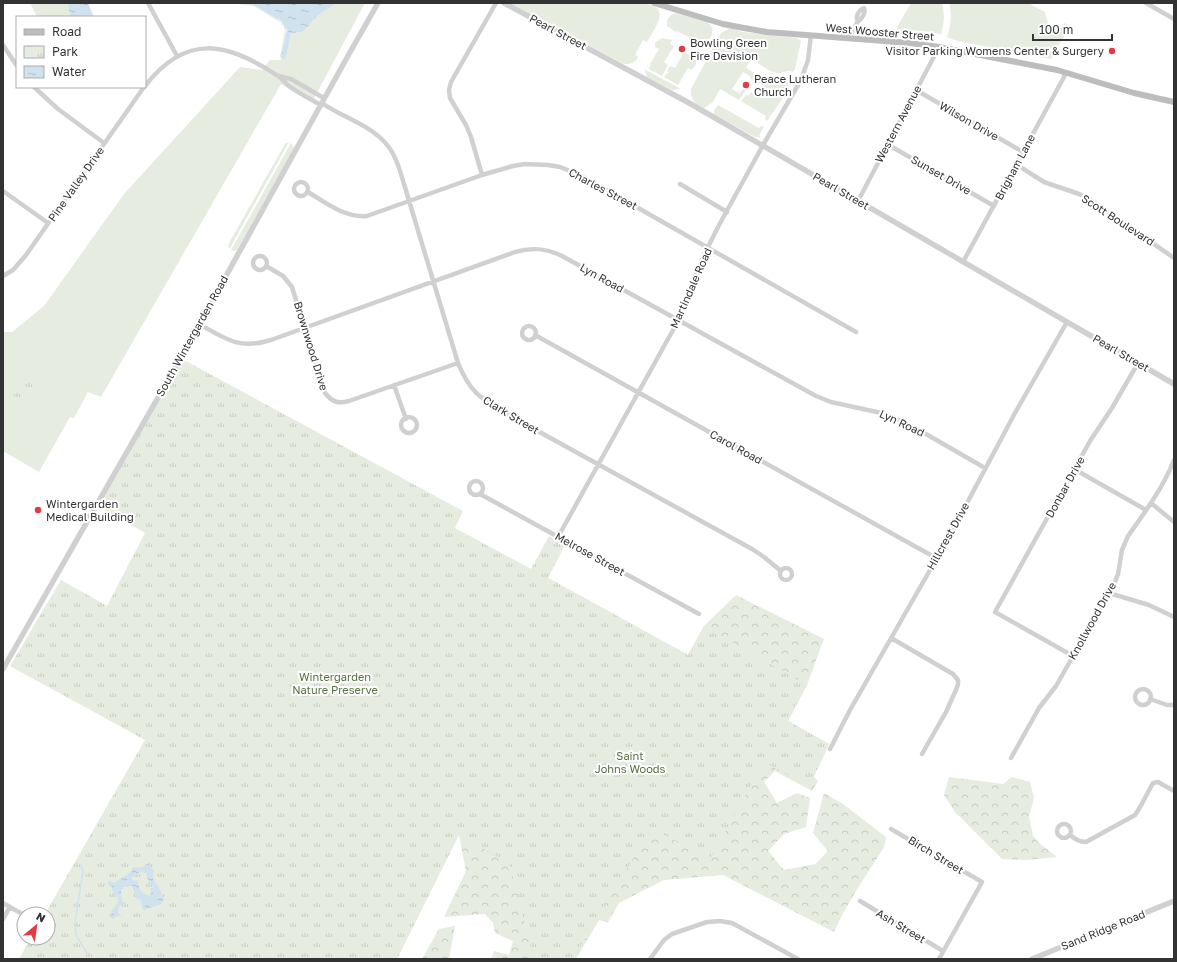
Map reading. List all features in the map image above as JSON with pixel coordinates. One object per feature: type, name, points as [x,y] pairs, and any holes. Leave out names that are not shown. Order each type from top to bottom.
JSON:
[{"type":"main road","name":"West Wooster Street","points":[[654,3],[723,24],[767,32],[939,47],[1065,72],[1134,93],[1174,102]]},
{"type":"street","points":[[148,3],[176,56]]},
{"type":"street","name":"South Wintergarden Road","points":[[3,669],[199,324],[378,3]]},
{"type":"street","points":[[482,175],[471,137],[461,114],[450,98],[449,90],[451,82],[496,3]]},
{"type":"street","name":"Pearl Street","points":[[504,3],[691,104],[1174,384]]},
{"type":"street","points":[[848,38],[858,21],[864,15],[864,8],[867,3]]},
{"type":"street","points":[[1146,3],[1174,19]]},
{"type":"street","name":"Martindale Road","points":[[558,537],[678,321],[708,247],[801,80],[808,60],[811,35]]},
{"type":"street","points":[[3,45],[16,64]]},
{"type":"street","name":"Western Avenue","points":[[858,201],[939,47]]},
{"type":"street","name":"Pine Valley Drive","points":[[146,85],[158,70],[176,56],[191,50],[207,48],[222,49],[241,55],[279,76],[291,79],[322,102]]},
{"type":"street","name":"Brigham Lane","points":[[963,262],[1017,165],[1064,77],[1065,72]]},
{"type":"street","name":"Pine Valley Drive","points":[[279,76],[288,86],[322,102]]},
{"type":"street","points":[[35,88],[58,109],[104,143]]},
{"type":"street","name":"Pine Valley Drive","points":[[3,276],[19,264],[144,88]]},
{"type":"street","name":"Wilson Drive","points":[[916,90],[1023,152]]},
{"type":"street","name":"Clark Street","points":[[322,102],[375,134],[386,144],[395,157],[458,363],[467,384],[477,395],[486,402],[598,465],[752,549],[764,556],[781,570]]},
{"type":"street","name":"Sunset Drive","points":[[887,144],[994,206]]},
{"type":"street","name":"Charles Street","points":[[308,192],[346,214],[358,216],[374,214],[501,168],[525,164],[536,164],[560,168],[589,180],[856,332]]},
{"type":"street","name":"Scott Boulevard","points":[[1017,165],[1044,182],[1088,198],[1174,258]]},
{"type":"street","points":[[680,184],[727,212]]},
{"type":"street","points":[[3,191],[48,223]]},
{"type":"street","name":"Lyn Road","points":[[199,324],[234,342],[249,344],[269,340],[515,252],[531,248],[543,249],[562,256],[816,396],[831,402],[886,414],[919,430],[985,468]]},
{"type":"street","name":"Brownwood Drive","points":[[266,266],[281,274],[290,283],[295,293],[325,393],[332,400],[343,403],[458,363]]},
{"type":"street","name":"Hillcrest Drive","points":[[830,749],[850,710],[1067,322]]},
{"type":"street","name":"Carol Road","points":[[535,335],[936,558]]},
{"type":"street","name":"Donbar Drive","points":[[1073,656],[995,612],[1090,441],[1112,408],[1138,363]]},
{"type":"street","points":[[394,385],[406,419]]},
{"type":"street","name":"Knollwood Drive","points":[[1011,758],[1038,708],[1056,686],[1109,593],[1118,574],[1124,542],[1151,503],[1169,473],[1174,460]]},
{"type":"street","points":[[1074,469],[1146,510]]},
{"type":"street","name":"Melrose Street","points":[[480,494],[699,614]]},
{"type":"street","points":[[1151,503],[1174,522]]},
{"type":"street","points":[[1109,593],[1149,606],[1174,618]]},
{"type":"street","points":[[891,638],[953,674],[958,680],[956,690],[946,712],[922,754]]},
{"type":"street","points":[[1150,699],[1167,705],[1174,705]]},
{"type":"street","points":[[1070,835],[1077,840],[1086,842],[1135,815],[1153,783],[1158,782],[1174,791]]},
{"type":"street","name":"Birch Street","points":[[891,829],[982,882],[943,951]]},
{"type":"street","name":"Ash Street","points":[[860,901],[943,951]]},
{"type":"street","name":"Sand Ridge Road","points":[[1032,959],[1174,901]]},
{"type":"street","points":[[3,903],[16,910]]},
{"type":"street","points":[[3,919],[10,907]]},
{"type":"street","points":[[650,959],[664,940],[672,934],[707,922],[720,921],[732,924],[798,959]]},
{"type":"street","points":[[939,959],[943,951]]},
{"type":"green space","points":[[30,3],[67,3],[69,8],[70,16],[36,16]]},
{"type":"green space","points":[[230,3],[246,3],[255,5],[278,19],[286,29],[285,43],[281,57],[286,58],[291,33],[303,32],[317,16],[335,3],[365,3],[312,102],[281,84],[101,397],[88,392],[74,418],[70,417],[39,472],[3,451],[3,332],[12,332],[44,306],[124,194],[240,67],[262,70],[270,60],[281,60],[280,56],[285,31],[280,22],[254,6]]},
{"type":"green space","points":[[510,3],[643,3],[657,8],[659,17],[647,42],[643,40],[635,55],[638,57],[636,61],[624,64]]},
{"type":"green space","points":[[911,3],[942,3],[944,19],[941,35],[933,32],[896,29]]},
{"type":"green space","points":[[949,3],[1028,3],[1045,12],[1050,31],[1061,28],[1064,23],[1070,26],[1051,59],[957,41],[947,37],[951,20]]},
{"type":"green space","points":[[677,13],[707,22],[711,25],[711,37],[704,43],[695,43],[696,41],[667,26],[667,20],[672,14]]},
{"type":"green space","points":[[730,28],[743,32],[797,38],[801,41],[795,69],[793,72],[789,71],[777,73],[767,69],[751,59],[746,68],[756,74],[752,80],[750,78],[751,77],[743,72],[732,89],[740,94],[743,89],[746,90],[739,100],[720,89],[713,102],[704,108],[692,99],[691,89],[721,33]]},
{"type":"green space","points":[[663,38],[672,40],[670,44],[674,46],[664,62],[668,65],[662,76],[649,69],[650,64],[659,49],[655,47],[655,43]]},
{"type":"green space","points":[[690,51],[696,58],[695,66],[691,70],[688,68],[678,85],[664,77],[669,73],[667,71],[670,66],[675,68],[684,52],[689,54]]},
{"type":"green space","points":[[644,69],[681,89],[672,90],[647,77]]},
{"type":"green space","points":[[759,75],[767,80],[769,78],[778,79],[792,77],[785,95],[767,121],[765,119],[766,116],[741,101],[746,95],[749,96],[751,92],[758,96],[764,86],[755,81]]},
{"type":"green space","points":[[718,105],[759,128],[761,126],[764,127],[759,136],[760,137],[755,137],[714,114],[714,110]]},
{"type":"green space","points":[[289,142],[230,248],[228,247],[285,144]]},
{"type":"green space","points":[[291,143],[294,148],[237,250],[231,250]]},
{"type":"green space","name":"Wintergarden Nature Preserve","points":[[182,359],[463,511],[455,528],[531,569],[549,536],[565,545],[548,578],[688,655],[704,626],[807,685],[788,721],[829,744],[807,786],[764,762],[711,857],[651,829],[573,959],[534,959],[509,863],[459,835],[397,959],[19,959],[26,946],[56,946],[56,906],[50,906],[145,740],[10,666],[61,580],[107,606],[145,533],[99,507]]},
{"type":"green space","points":[[26,380],[33,382],[34,390],[23,398],[16,398],[13,394],[15,390]]},
{"type":"green space","name":"Saint Johns Woods","points":[[548,578],[688,655],[704,626],[736,595],[824,639],[807,685],[788,721],[829,744],[814,777],[818,781],[812,791],[775,771],[764,782],[777,803],[797,793],[810,798],[806,827],[784,834],[768,851],[784,870],[815,864],[828,851],[813,833],[824,793],[843,804],[886,837],[884,847],[851,899],[834,932],[723,875],[664,880],[619,903],[608,922],[599,920],[576,959],[491,959],[494,951],[509,955],[513,941],[495,933],[493,923],[485,914],[444,917],[466,871],[459,835]]},
{"type":"green space","points":[[949,777],[1003,784],[1012,777],[1030,782],[1034,798],[1029,816],[1033,836],[1039,843],[1057,857],[1027,860],[1002,859],[955,812],[944,795]]},
{"type":"green space","points":[[455,926],[449,959],[422,959],[439,929]]},
{"type":"water","points":[[67,3],[88,3],[94,16],[70,16]]},
{"type":"water","points":[[243,3],[335,3],[317,16],[303,32],[291,33],[286,58],[283,59],[281,57],[287,30],[284,25],[281,21],[254,5]]},
{"type":"water","points":[[148,864],[154,871],[153,879],[160,889],[164,899],[162,904],[143,910],[140,899],[137,899],[132,886],[124,887],[121,891],[122,901],[125,903],[119,906],[118,913],[122,916],[117,916],[113,919],[111,912],[118,902],[117,895],[114,896],[112,887],[108,884],[109,881],[114,883],[131,872],[132,868],[138,868]],"holes":[[[141,871],[144,873],[146,872],[149,884],[153,886],[153,888],[150,888],[151,894],[149,896],[140,890],[138,881],[132,880],[132,877]]]},
{"type":"waterway","points":[[81,866],[83,871],[75,923],[76,935],[87,953]]},
{"type":"place","name":"Bowling Green Fire Devision","points":[[682,49]]},
{"type":"place","name":"Visitor Parking Womens Center & Surgery","points":[[1112,51]]},
{"type":"place","name":"Peace Lutheran Church","points":[[746,85]]},
{"type":"place","name":"Wintergarden Medical Building","points":[[38,510]]}]
